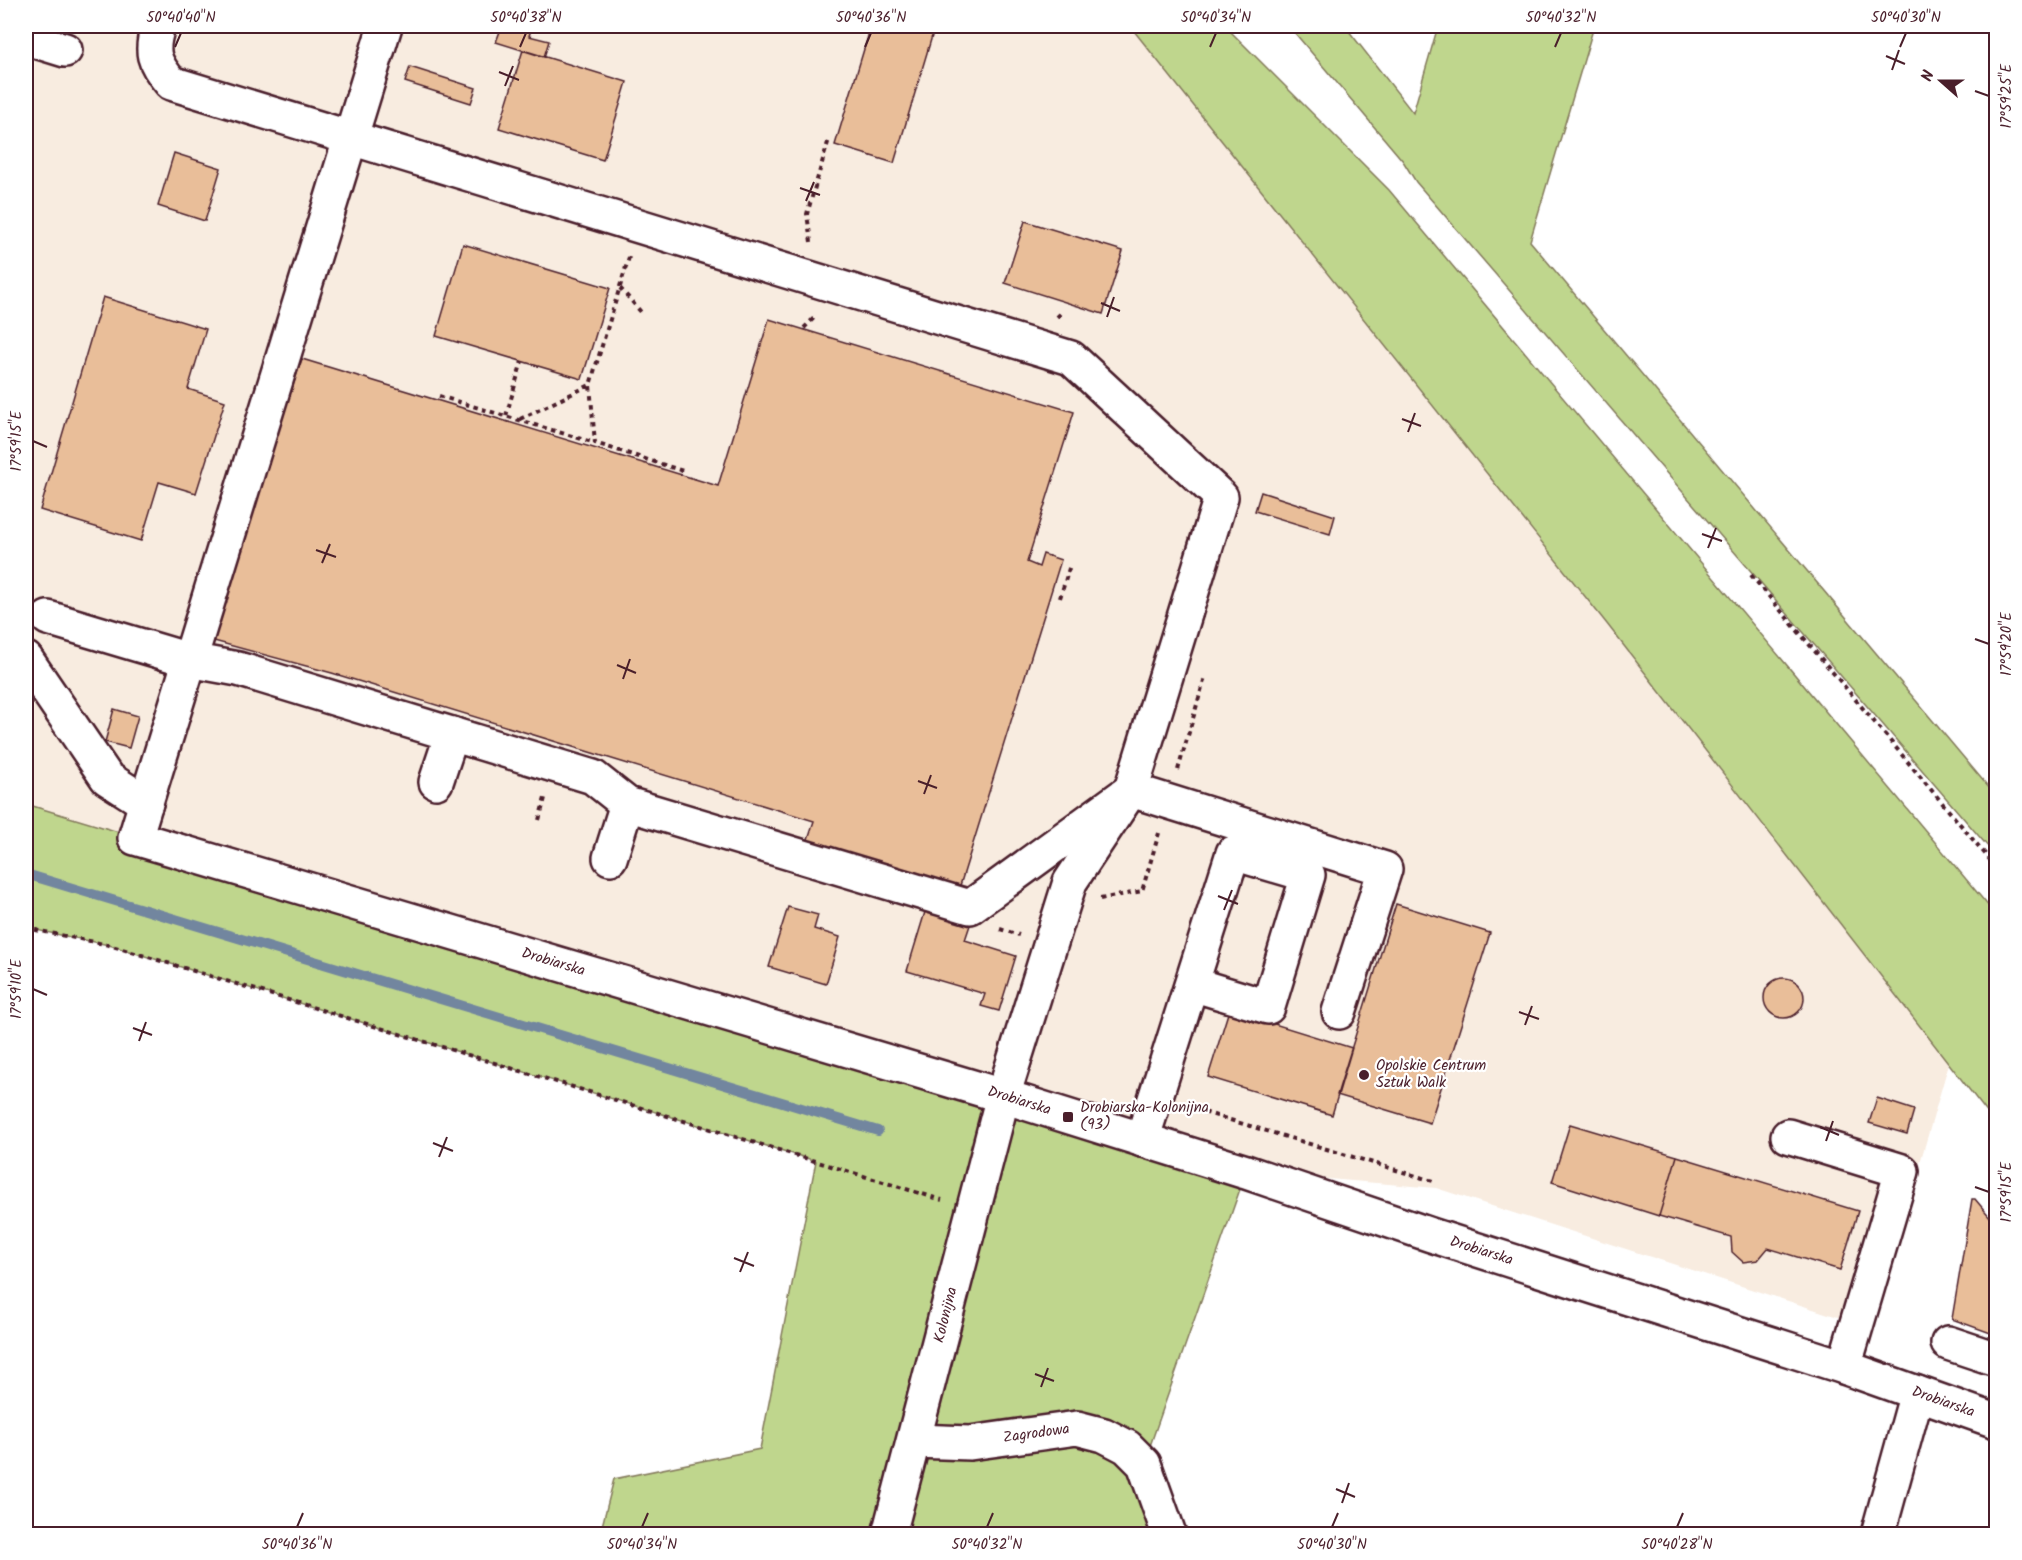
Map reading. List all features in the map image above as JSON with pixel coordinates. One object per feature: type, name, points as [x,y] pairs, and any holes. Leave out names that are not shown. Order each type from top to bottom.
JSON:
[{"type":"street","points":[[158,26],[152,46],[158,68],[171,83],[350,138]]},
{"type":"street","points":[[26,659],[107,778],[146,803],[385,26]]},
{"type":"street","points":[[26,38],[65,50]]},
{"type":"street","name":"Kolonijna","points":[[350,138],[1071,358],[1221,497],[1131,790],[1070,882],[1003,1096],[889,1534]]},
{"type":"street","points":[[48,618],[189,660],[238,669],[593,777],[627,804],[970,907],[1131,790],[1385,869],[1339,1012]]},
{"type":"street","points":[[436,782],[452,734]]},
{"type":"street","name":"Drobiarska","points":[[146,803],[135,838],[1003,1096],[1844,1367],[1996,1421]]},
{"type":"street","points":[[610,858],[627,804]]},
{"type":"street","points":[[1143,1140],[1233,853],[1308,875],[1268,1006],[1192,984]]},
{"type":"street","points":[[1788,1136],[1902,1171],[1844,1367]]},
{"type":"street","points":[[1948,1343],[1996,1359]]},
{"type":"street","points":[[1883,1533],[1917,1393]]},
{"type":"street","name":"Zagrodowa","points":[[914,1441],[970,1443],[1077,1428],[1104,1435],[1127,1447],[1144,1464],[1169,1534]]},
{"type":"path","points":[[816,250],[809,235],[807,214],[830,138]]},
{"type":"path","points":[[595,443],[590,385],[633,247]]},
{"type":"path","points":[[620,288],[641,312]]},
{"type":"path","points":[[506,416],[522,361]]},
{"type":"path","points":[[519,420],[590,385]]},
{"type":"path","points":[[440,396],[683,471]]},
{"type":"path","points":[[1060,598],[1070,565]]},
{"type":"path","points":[[1751,575],[1996,867]]},
{"type":"path","points":[[1094,903],[1112,895],[1142,891],[1163,821]]},
{"type":"path","points":[[26,928],[109,945],[973,1209]]},
{"type":"path","points":[[1186,1106],[1433,1181]]},
{"type":"shaded area","points":[[26,26],[1130,26],[1607,624],[1949,1063],[1872,1328],[1436,1188],[1246,1172],[26,804]]},
{"type":"green space","points":[[1130,26],[1225,26],[1389,190],[1996,915],[1996,1124],[1607,624]]},
{"type":"green space","points":[[1289,26],[1345,26],[1413,113],[1438,26],[1594,26],[1530,241],[1996,796],[1996,856],[1416,182],[1403,161]]},
{"type":"green space","points":[[26,804],[1246,1172],[1144,1463],[1169,1534],[600,1534],[614,1479],[760,1449],[816,1161],[109,945],[26,928]]},
{"type":"building","points":[[502,26],[532,26],[529,36],[549,41],[544,57],[496,42]]},
{"type":"building","points":[[871,26],[935,26],[894,163],[835,145]]},
{"type":"building","points":[[523,50],[627,82],[603,160],[499,128]]},
{"type":"building","points":[[410,67],[476,88],[471,103],[405,82]]},
{"type":"building","points":[[174,153],[221,168],[205,221],[158,206]]},
{"type":"building","points":[[1025,221],[1123,251],[1103,314],[1005,283]]},
{"type":"building","points":[[463,244],[610,288],[582,379],[436,336]]},
{"type":"building","points":[[103,297],[206,329],[188,389],[225,401],[196,493],[159,482],[141,541],[40,510]]},
{"type":"building","points":[[769,319],[1074,412],[1027,562],[1039,567],[1043,554],[1061,560],[958,892],[806,845],[814,821],[332,673],[214,641],[273,444],[302,359],[718,486]]},
{"type":"building","points":[[1261,492],[1335,516],[1330,534],[1255,511]]},
{"type":"building","points":[[114,709],[138,716],[129,748],[105,742]]},
{"type":"building","points":[[1396,904],[1490,933],[1430,1123],[1337,1095]]},
{"type":"building","points":[[788,907],[818,915],[814,929],[840,937],[826,984],[769,967]]},
{"type":"building","points":[[925,912],[970,925],[965,940],[1016,956],[999,1011],[981,1006],[985,994],[907,971]]},
{"type":"building","points":[[1784,978],[1792,979],[1798,984],[1803,990],[1803,1006],[1798,1012],[1792,1017],[1784,1018],[1776,1017],[1770,1012],[1765,1006],[1764,998],[1765,990],[1770,984],[1776,979]]},
{"type":"building","points":[[1229,1010],[1352,1048],[1332,1115],[1208,1077]]},
{"type":"building","points":[[1877,1098],[1914,1110],[1907,1134],[1869,1123]]},
{"type":"building","points":[[1570,1124],[1677,1156],[1659,1216],[1552,1182]]},
{"type":"building","points":[[1677,1156],[1858,1211],[1840,1270],[1768,1248],[1758,1260],[1743,1262],[1732,1252],[1731,1237],[1659,1216]]},
{"type":"building","points":[[1972,1199],[1975,1199],[1996,1224],[1996,1335],[1952,1319]]},
{"type":"waterway","points":[[26,874],[878,1131]]},
{"type":"place","name":"Opolskie Centrum Sztuk Walk","points":[[1364,1075]]},
{"type":"place","name":"Drobiarska-Kolonijna (93)","points":[[1068,1117]]}]
